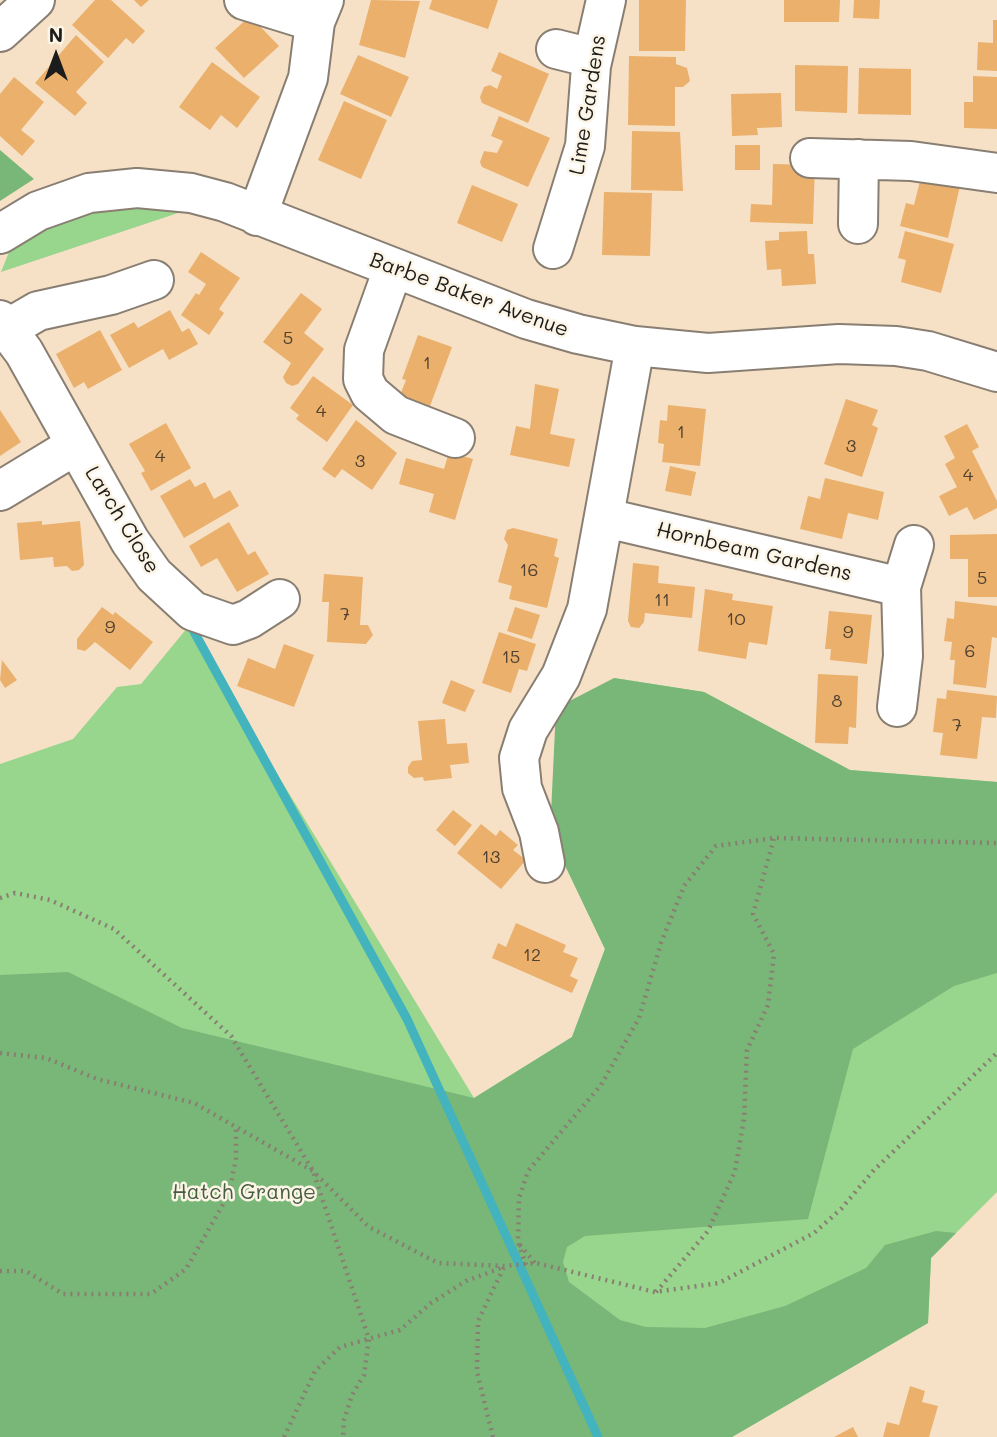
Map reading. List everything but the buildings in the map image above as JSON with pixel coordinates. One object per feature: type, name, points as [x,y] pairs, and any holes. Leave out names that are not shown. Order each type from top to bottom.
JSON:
[{"type":"street","points":[[0,32],[35,0]]},
{"type":"street","points":[[244,0],[320,11],[308,78],[257,216]]},
{"type":"street","name":"Lime Gardens","points":[[553,249],[581,163],[592,58],[606,0]]},
{"type":"street","points":[[556,50],[592,58]]},
{"type":"street","points":[[810,158],[911,161],[997,173]]},
{"type":"street","points":[[858,224],[859,159]]},
{"type":"street","name":"Barbe Baker Avenue","points":[[0,234],[14,223],[51,205],[113,189],[191,193],[225,202],[526,319],[635,346],[708,353],[839,344],[896,346],[928,351],[997,372]]},
{"type":"street","points":[[393,269],[364,350],[363,379],[370,393],[396,415],[456,438]]},
{"type":"street","points":[[3,325],[38,311],[111,295],[154,280]]},
{"type":"street","name":"Larch Close","points":[[3,325],[24,352],[130,541],[154,575],[194,611],[233,625],[249,619],[280,599]]},
{"type":"street","points":[[545,863],[539,832],[522,788],[519,758],[528,730],[561,676],[587,609],[606,518],[635,346]]},
{"type":"street","name":"Larch Close","points":[[0,491],[76,445]]},
{"type":"street","name":"Hornbeam Gardens","points":[[606,518],[901,587]]},
{"type":"street","points":[[897,707],[903,656],[901,587],[914,545]]},
{"type":"path","points":[[655,1292],[708,1231],[735,1171],[744,1119],[747,1050],[768,1005],[774,954],[753,914],[774,838]]},
{"type":"path","points":[[526,1265],[518,1242],[519,1198],[528,1171],[601,1085],[639,1018],[661,943],[684,886],[716,846],[774,838],[997,843]]},
{"type":"path","points":[[0,898],[15,893],[50,900],[114,929],[232,1036],[313,1171],[369,1339],[364,1375],[352,1395],[344,1420],[343,1437]]},
{"type":"path","points":[[0,1053],[46,1058],[97,1079],[194,1103],[313,1171],[369,1227],[438,1263],[505,1266],[536,1263],[655,1292],[719,1283],[814,1233],[841,1209],[874,1170],[997,1053]]},
{"type":"path","points":[[0,1271],[26,1271],[63,1294],[151,1294],[186,1269],[229,1194],[236,1158],[236,1125]]},
{"type":"path","points":[[518,1242],[536,1263]]},
{"type":"path","points":[[284,1437],[315,1371],[340,1347],[400,1330],[431,1303],[466,1281],[505,1266]]},
{"type":"path","points":[[493,1437],[477,1372],[478,1321],[505,1266]]},
{"type":"green space","points":[[0,150],[34,179],[0,201]]},
{"type":"green space","points":[[117,203],[196,207],[1,272],[9,252],[37,229]]},
{"type":"green space","name":"Hatch Grange","points":[[188,627],[474,1098],[572,1037],[605,949],[550,834],[614,678],[704,692],[850,770],[997,782],[997,1192],[931,1258],[928,1323],[732,1437],[0,1437],[0,764],[73,739],[117,687],[141,684]]},
{"type":"green space","name":"Hatch Grange","points":[[614,678],[704,692],[850,770],[997,782],[997,973],[954,986],[853,1049],[808,1219],[585,1236],[567,1247],[563,1262],[569,1282],[620,1320],[646,1327],[705,1328],[785,1306],[866,1268],[885,1245],[936,1231],[956,1233],[931,1258],[928,1323],[732,1437],[0,1437],[0,975],[68,972],[182,1028],[474,1098],[572,1037],[605,949],[550,834],[556,708]]},
{"type":"waterway","points":[[192,628],[407,1019],[598,1437]]}]
